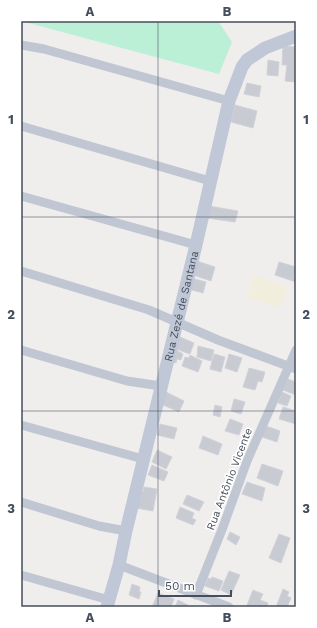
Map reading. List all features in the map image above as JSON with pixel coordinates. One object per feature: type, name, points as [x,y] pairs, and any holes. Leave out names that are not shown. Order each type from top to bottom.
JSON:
[{"type":"main road","name":"Rua Zezé de Santana","points":[[108,604],[119,565],[143,459],[196,245],[229,101],[242,67],[247,60],[265,48],[296,36]]},
{"type":"street","points":[[21,45],[44,49],[229,101]]},
{"type":"street","points":[[21,126],[210,181]]},
{"type":"street","points":[[21,196],[196,245]]},
{"type":"street","points":[[21,271],[120,300],[148,310],[218,340],[293,368]]},
{"type":"street","points":[[21,350],[127,381],[161,386]]},
{"type":"street","name":"Rua Antônio Vicente","points":[[196,595],[223,527],[246,461],[293,368],[296,350]]},
{"type":"street","points":[[21,425],[143,459]]},
{"type":"street","points":[[21,502],[99,526],[126,531]]},
{"type":"street","points":[[119,565],[229,607]]},
{"type":"street","points":[[21,575],[88,593],[108,604]]},
{"type":"green space","points":[[21,21],[218,21],[232,42],[219,74]]},
{"type":"sand","points":[[254,275],[288,287],[280,308],[247,297]]},
{"type":"building","points":[[283,46],[296,47],[295,82],[285,81],[287,65],[282,65]]},
{"type":"building","points":[[268,60],[279,62],[278,76],[267,75]]},
{"type":"building","points":[[247,83],[261,86],[259,97],[244,94]]},
{"type":"building","points":[[235,105],[257,111],[253,128],[231,122]]},
{"type":"building","points":[[209,206],[238,211],[235,222],[207,218]]},
{"type":"building","points":[[197,261],[215,267],[211,281],[193,275]]},
{"type":"building","points":[[279,262],[296,267],[296,282],[275,275]]},
{"type":"building","points":[[191,278],[206,282],[203,293],[188,289]]},
{"type":"building","points":[[180,337],[194,343],[190,354],[176,349]]},
{"type":"building","points":[[198,346],[214,350],[211,361],[197,357]]},
{"type":"building","points":[[174,349],[183,354],[181,360],[177,359],[176,363],[169,361]]},
{"type":"building","points":[[214,354],[225,357],[221,372],[210,369]]},
{"type":"building","points":[[229,354],[242,358],[237,372],[225,368]]},
{"type":"building","points":[[190,355],[202,361],[198,372],[182,366],[185,357],[189,358]]},
{"type":"building","points":[[249,368],[265,372],[262,382],[258,381],[255,390],[243,387]]},
{"type":"building","points":[[288,379],[296,382],[296,395],[283,390]]},
{"type":"building","points":[[166,392],[184,401],[179,412],[161,404]]},
{"type":"building","points":[[282,392],[291,396],[287,406],[278,403]]},
{"type":"building","points":[[234,399],[245,402],[241,414],[231,411]]},
{"type":"building","points":[[215,405],[222,407],[220,417],[213,415]]},
{"type":"building","points":[[283,407],[296,411],[296,424],[279,419]]},
{"type":"building","points":[[230,419],[243,424],[239,435],[225,431]]},
{"type":"building","points":[[160,424],[177,428],[174,439],[157,435]]},
{"type":"building","points":[[266,426],[280,431],[277,442],[262,437]]},
{"type":"building","points":[[203,436],[222,444],[218,455],[199,448]]},
{"type":"building","points":[[157,450],[172,457],[166,469],[152,462]]},
{"type":"building","points":[[262,464],[283,471],[278,486],[257,478]]},
{"type":"building","points":[[152,465],[168,472],[164,481],[148,475]]},
{"type":"building","points":[[247,482],[265,488],[262,501],[242,494]]},
{"type":"building","points":[[144,487],[157,489],[153,511],[136,508],[139,492],[143,492]]},
{"type":"building","points":[[187,495],[204,502],[199,511],[183,504]]},
{"type":"building","points":[[180,507],[194,513],[192,518],[196,520],[193,525],[176,518]]},
{"type":"building","points":[[230,532],[240,537],[236,545],[227,539]]},
{"type":"building","points":[[279,534],[290,538],[281,563],[269,558]]},
{"type":"building","points":[[229,571],[240,575],[231,595],[221,590]]},
{"type":"building","points":[[212,577],[223,581],[219,591],[205,586],[208,578],[211,579]]},
{"type":"building","points":[[132,584],[140,587],[139,592],[141,592],[139,599],[129,595]]},
{"type":"building","points":[[283,589],[289,592],[287,596],[291,598],[287,607],[276,607]]},
{"type":"building","points":[[253,590],[263,594],[260,600],[268,603],[267,607],[253,607],[247,605]]},
{"type":"building","points":[[158,593],[174,599],[171,607],[152,607]]},
{"type":"building","points":[[178,600],[188,605],[187,607],[175,607]]}]
